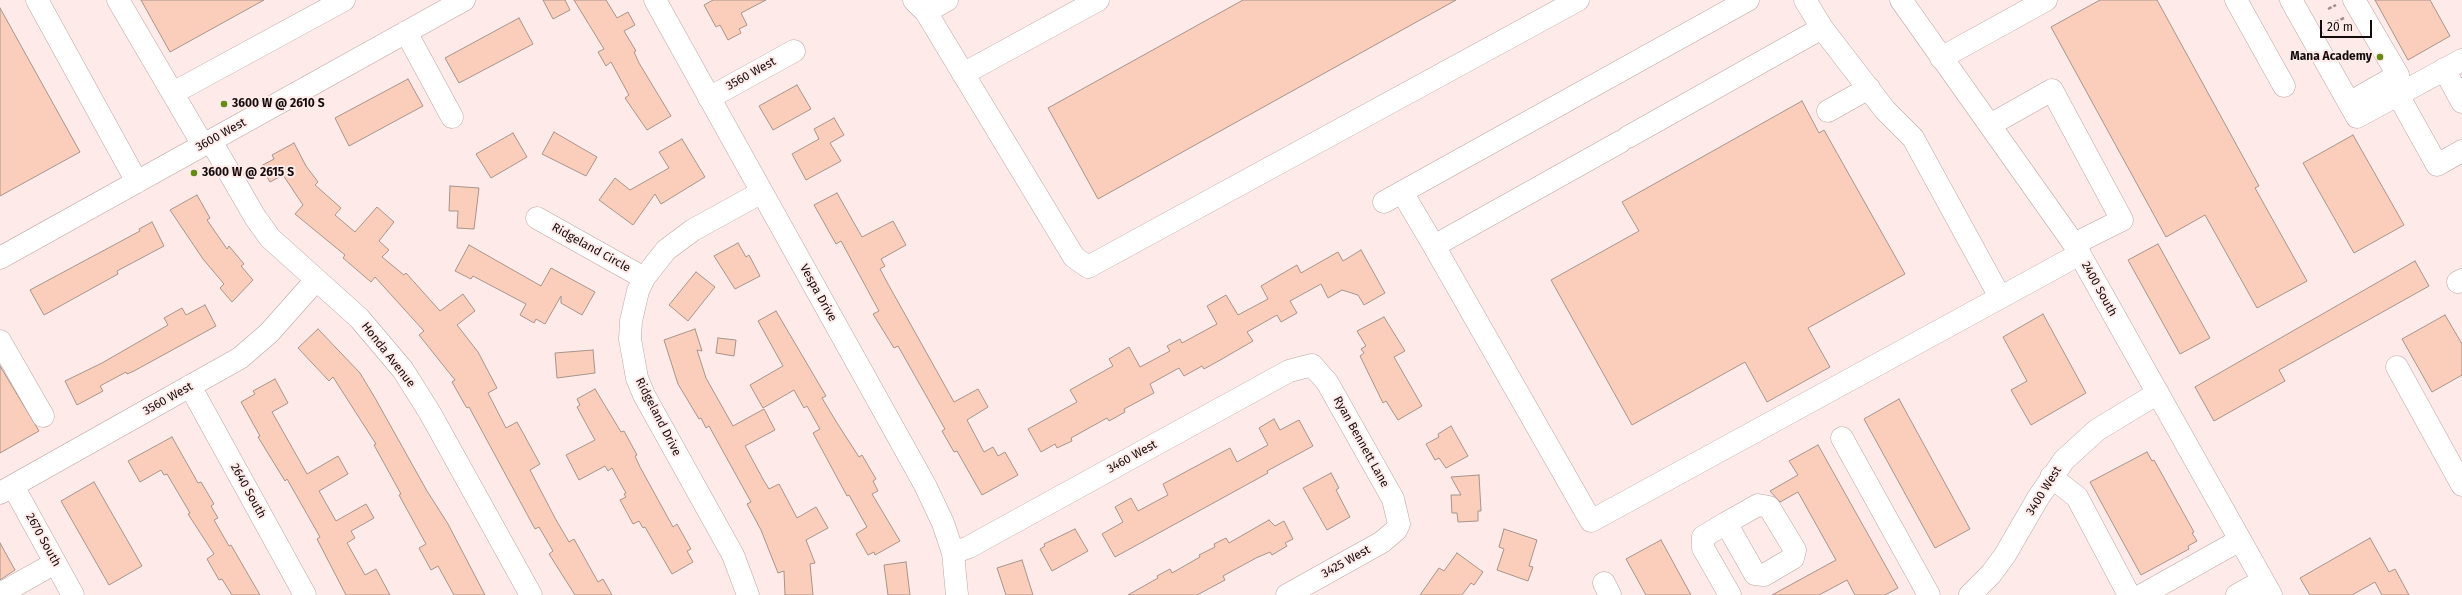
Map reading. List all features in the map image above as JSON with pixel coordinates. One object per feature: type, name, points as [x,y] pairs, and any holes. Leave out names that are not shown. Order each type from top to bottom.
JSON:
[{"type":"street","points":[[37,0],[137,182]]},
{"type":"street","name":"Honda Avenue","points":[[118,0],[173,93],[263,229],[279,247],[368,328],[403,370],[430,413],[531,595]]},
{"type":"street","points":[[173,93],[344,0]]},
{"type":"street","name":"3600 West","points":[[0,258],[464,0]]},
{"type":"street","name":"Vespa Drive","points":[[654,0],[925,485],[943,523],[953,553],[957,595]]},
{"type":"street","points":[[947,0],[920,6],[1074,257],[1088,267],[1578,0]]},
{"type":"street","points":[[963,74],[1098,0]]},
{"type":"street","points":[[1748,0],[1393,197],[1434,246],[1591,521],[2000,297],[2122,220],[2052,90],[1990,125]]},
{"type":"street","points":[[1805,0],[1822,28],[1885,110],[1912,138],[2000,297]]},
{"type":"street","name":"2400 South","points":[[1900,0],[2077,249],[2266,588]]},
{"type":"street","points":[[1941,58],[2046,0]]},
{"type":"street","points":[[2236,0],[2284,86]]},
{"type":"street","points":[[2291,0],[2357,117],[2453,64],[2462,102]]},
{"type":"street","points":[[2349,103],[2398,76],[2354,0]]},
{"type":"street","points":[[1434,246],[1822,28]]},
{"type":"street","points":[[406,32],[452,117]]},
{"type":"street","name":"3560 West","points":[[709,98],[794,51]]},
{"type":"street","points":[[1828,111],[1868,88]]},
{"type":"street","points":[[2398,95],[2437,165],[2462,152]]},
{"type":"street","name":"Ridgeland Drive","points":[[748,595],[734,555],[637,378],[630,339],[634,305],[644,278],[666,250],[681,238],[762,192]]},
{"type":"street","name":"Ridgeland Circle","points":[[537,218],[644,278]]},
{"type":"street","name":"3560 West","points":[[6,489],[230,364],[257,345],[316,280]]},
{"type":"street","points":[[0,341],[42,416]]},
{"type":"street","name":"3460 West","points":[[953,553],[969,547],[1289,370],[1312,365]]},
{"type":"street","name":"Ryan Bennett Lane","points":[[1312,365],[1327,382],[1393,499],[1400,524]]},
{"type":"street","points":[[2397,367],[2462,485]]},
{"type":"street","name":"2640 South","points":[[190,386],[305,595]]},
{"type":"street","name":"3400 West","points":[[1970,595],[1991,574],[2006,554],[2051,478],[2080,444],[2097,430],[2158,393]]},
{"type":"street","points":[[1842,438],[1929,595]]},
{"type":"street","points":[[2051,478],[2077,497],[2129,595]]},
{"type":"street","name":"2670 South","points":[[6,489],[55,563],[73,595]]},
{"type":"street","points":[[1726,523],[1703,537],[1703,548],[1730,595]]},
{"type":"street","name":"3425 West","points":[[1287,595],[1382,542],[1396,530],[1400,524]]},
{"type":"street","points":[[2142,595],[2240,540]]},
{"type":"street","points":[[0,594],[55,563]]},
{"type":"street","points":[[2237,595],[2266,588]]},
{"type":"building","points":[[141,0],[264,0],[170,52]]},
{"type":"building","points":[[543,0],[565,0],[570,10],[553,19]]},
{"type":"building","points":[[574,0],[606,0],[617,18],[628,12],[635,25],[624,31],[636,51],[634,52],[639,63],[671,116],[647,130],[625,98],[629,95],[611,62],[606,66],[598,52],[604,49]]},
{"type":"building","points":[[713,0],[766,0],[741,13],[747,25],[739,29],[741,33],[728,40],[720,25],[716,27],[704,5]]},
{"type":"building","points":[[1243,0],[1456,0],[1098,199],[1048,108]]},
{"type":"building","points":[[2100,0],[2157,0],[2259,186],[2255,188],[2307,281],[2257,308],[2205,215],[2166,237],[2051,27]]},
{"type":"building","name":"Mana Academy","points":[[2375,0],[2430,0],[2450,36],[2408,60]]},
{"type":"building","points":[[0,8],[80,152],[0,196]]},
{"type":"building","points":[[519,18],[533,44],[459,83],[445,58]]},
{"type":"building","points":[[408,79],[423,106],[349,146],[335,118]]},
{"type":"building","points":[[797,85],[811,109],[773,130],[759,106]]},
{"type":"building","points":[[1802,101],[1819,133],[1824,130],[1905,274],[1808,328],[1830,367],[1767,402],[1745,362],[1632,425],[1551,280],[1639,231],[1622,202]]},
{"type":"building","points":[[834,118],[844,135],[830,143],[841,161],[806,180],[792,154],[819,139],[814,129]]},
{"type":"building","points":[[554,132],[597,157],[586,176],[542,154]]},
{"type":"building","points":[[513,133],[527,157],[491,178],[476,154]]},
{"type":"building","points":[[2353,135],[2404,225],[2354,253],[2303,163]]},
{"type":"building","points":[[682,139],[705,177],[661,204],[655,194],[633,225],[599,200],[615,178],[630,190],[669,168],[659,152]]},
{"type":"building","points":[[294,143],[306,166],[318,182],[315,185],[341,208],[335,215],[355,232],[377,207],[394,222],[379,241],[389,250],[382,257],[404,275],[406,273],[440,311],[463,294],[475,311],[457,325],[478,352],[497,388],[488,393],[506,428],[517,422],[540,464],[530,470],[555,518],[569,542],[574,539],[598,582],[603,579],[612,595],[575,595],[549,554],[553,551],[539,527],[535,529],[469,407],[467,408],[452,382],[455,380],[419,335],[424,331],[375,277],[371,282],[343,258],[345,255],[295,214],[303,205],[283,175],[270,182],[261,166],[274,159],[272,155]]},
{"type":"building","points":[[450,186],[479,188],[474,229],[457,228],[458,211],[449,211]]},
{"type":"building","points":[[837,193],[862,237],[893,221],[906,245],[881,259],[885,266],[880,269],[954,402],[978,389],[988,407],[967,420],[984,452],[993,447],[998,456],[1005,452],[1018,475],[982,495],[957,451],[954,452],[942,431],[945,429],[898,346],[894,348],[873,314],[879,311],[841,241],[836,244],[814,205]]},
{"type":"building","points":[[197,195],[210,218],[207,220],[227,249],[229,246],[244,264],[241,266],[253,280],[232,302],[220,288],[224,284],[203,259],[170,210]]},
{"type":"building","points":[[152,222],[164,246],[117,271],[118,274],[44,315],[30,290],[140,231],[139,229]]},
{"type":"building","points":[[738,243],[746,257],[749,255],[760,276],[735,289],[714,256]]},
{"type":"building","points":[[2158,244],[2210,338],[2180,354],[2128,260]]},
{"type":"building","points":[[469,245],[541,286],[551,268],[595,292],[582,315],[561,303],[561,296],[545,324],[536,319],[534,323],[520,315],[526,304],[473,276],[471,279],[455,271]]},
{"type":"building","points":[[1361,250],[1385,293],[1364,305],[1358,295],[1342,290],[1328,298],[1321,284],[1290,301],[1297,313],[1281,322],[1277,315],[1247,332],[1253,341],[1204,369],[1202,366],[1184,376],[1179,368],[1150,384],[1154,393],[1124,409],[1125,412],[1109,421],[1107,418],[1071,438],[1072,441],[1057,448],[1055,444],[1041,452],[1028,429],[1077,402],[1070,390],[1113,366],[1109,359],[1129,347],[1140,367],[1170,351],[1167,346],[1180,339],[1182,343],[1217,324],[1207,306],[1226,295],[1238,315],[1268,299],[1261,286],[1297,265],[1301,273],[1338,252],[1343,261]]},
{"type":"building","points":[[2415,261],[2429,286],[2279,370],[2285,381],[2214,421],[2195,387]]},
{"type":"building","points":[[696,272],[715,287],[688,321],[669,305]]},
{"type":"building","points":[[205,305],[216,326],[134,371],[127,374],[126,372],[100,386],[103,391],[77,405],[65,381],[102,363],[168,325],[164,318],[182,308],[186,315]]},
{"type":"building","points":[[776,311],[826,396],[822,398],[859,457],[862,455],[876,479],[873,481],[878,491],[872,494],[900,541],[875,555],[874,552],[868,555],[856,534],[867,527],[849,495],[847,496],[813,433],[820,429],[807,406],[804,408],[794,390],[763,408],[750,385],[783,366],[758,321]]},
{"type":"building","points":[[2043,314],[2086,393],[2031,425],[2011,390],[2027,381],[2003,337]]},
{"type":"building","points":[[2445,315],[2462,344],[2462,375],[2432,392],[2402,339]]},
{"type":"building","points":[[1384,317],[1405,351],[1394,357],[1422,406],[1398,420],[1386,401],[1383,403],[1360,356],[1364,353],[1361,349],[1366,346],[1357,331]]},
{"type":"building","points":[[318,329],[360,373],[427,491],[448,524],[485,595],[454,595],[438,566],[431,570],[419,548],[426,544],[374,445],[376,444],[333,377],[329,381],[298,348]]},
{"type":"building","points":[[695,329],[702,351],[697,350],[706,378],[733,426],[764,409],[775,430],[745,446],[769,489],[779,484],[797,518],[816,507],[828,528],[806,540],[815,563],[810,564],[813,595],[785,595],[784,571],[778,573],[761,530],[747,504],[751,502],[709,426],[706,428],[701,418],[699,419],[678,384],[664,340]]},
{"type":"building","points":[[718,338],[736,340],[734,356],[716,353]]},
{"type":"building","points":[[593,350],[595,373],[557,378],[555,353]]},
{"type":"building","points":[[0,366],[39,431],[0,453]]},
{"type":"building","points":[[275,379],[288,403],[272,412],[307,474],[338,456],[348,474],[319,491],[336,521],[366,504],[374,518],[351,531],[355,538],[347,543],[365,575],[376,569],[390,595],[346,595],[317,539],[320,537],[287,479],[285,481],[258,437],[260,436],[241,402],[255,394],[253,391]]},
{"type":"building","points":[[595,389],[621,432],[624,431],[637,455],[635,456],[640,467],[673,527],[677,524],[691,549],[687,551],[693,562],[672,574],[645,527],[643,528],[639,521],[633,524],[620,500],[626,497],[624,494],[626,493],[612,468],[608,471],[605,466],[579,480],[566,455],[595,440],[577,407],[580,405],[577,399]]},
{"type":"building","points":[[1899,399],[1970,529],[1935,548],[1864,419]]},
{"type":"building","points":[[1274,419],[1280,430],[1299,420],[1313,446],[1267,471],[1268,473],[1115,557],[1102,534],[1123,522],[1115,507],[1131,498],[1138,511],[1168,495],[1163,484],[1230,448],[1237,462],[1268,445],[1259,428]]},
{"type":"building","points":[[1451,426],[1468,456],[1446,468],[1439,458],[1435,460],[1426,444],[1439,437],[1438,434]]},
{"type":"building","points":[[172,437],[198,483],[201,482],[214,504],[211,506],[218,518],[214,520],[229,546],[231,545],[260,595],[232,595],[222,579],[219,580],[207,559],[214,554],[188,514],[190,513],[167,474],[164,475],[161,470],[140,482],[128,461]]},
{"type":"building","points":[[1818,445],[1898,588],[1885,595],[1855,595],[1847,580],[1819,595],[1772,595],[1836,560],[1798,492],[1780,502],[1770,491],[1798,475],[1789,461]]},
{"type":"building","points":[[2147,452],[2152,461],[2154,460],[2194,532],[2192,533],[2197,541],[2188,546],[2189,549],[2141,575],[2090,482]]},
{"type":"building","points":[[1331,473],[1339,488],[1336,490],[1350,517],[1327,530],[1303,488]]},
{"type":"building","points":[[1479,475],[1481,511],[1478,511],[1478,521],[1458,522],[1457,513],[1452,513],[1451,495],[1461,495],[1451,477]]},
{"type":"building","points":[[94,482],[142,566],[109,585],[61,501]]},
{"type":"building","points":[[1269,520],[1275,526],[1284,521],[1293,539],[1285,543],[1287,546],[1272,555],[1270,552],[1256,558],[1223,576],[1225,580],[1197,595],[1128,595],[1158,578],[1157,576],[1170,569],[1172,573],[1200,557],[1199,555],[1215,547],[1214,544],[1226,538],[1229,543]]},
{"type":"building","points":[[1075,529],[1088,551],[1052,571],[1040,549],[1045,546],[1044,544]]},
{"type":"building","points":[[1504,529],[1537,540],[1529,566],[1533,567],[1528,581],[1497,570],[1504,549],[1499,547]]},
{"type":"building","points":[[2370,538],[2389,572],[2395,569],[2409,595],[2382,595],[2375,582],[2352,595],[2310,595],[2300,578]]},
{"type":"building","points":[[1661,540],[1691,595],[1646,595],[1626,559]]},
{"type":"building","points":[[0,543],[15,570],[0,580]]},
{"type":"building","points":[[1457,553],[1483,572],[1474,585],[1471,583],[1462,595],[1420,595],[1439,568],[1444,571]]},
{"type":"building","points":[[1022,560],[1033,595],[1006,595],[997,568]]},
{"type":"building","points":[[906,562],[910,595],[888,595],[884,565]]},
{"type":"place","name":"Mana Academy","points":[[2380,57]]},
{"type":"place","name":"3600 W @ 2610 S","points":[[224,104]]},
{"type":"place","name":"3600 W @ 2615 S","points":[[194,173]]}]
